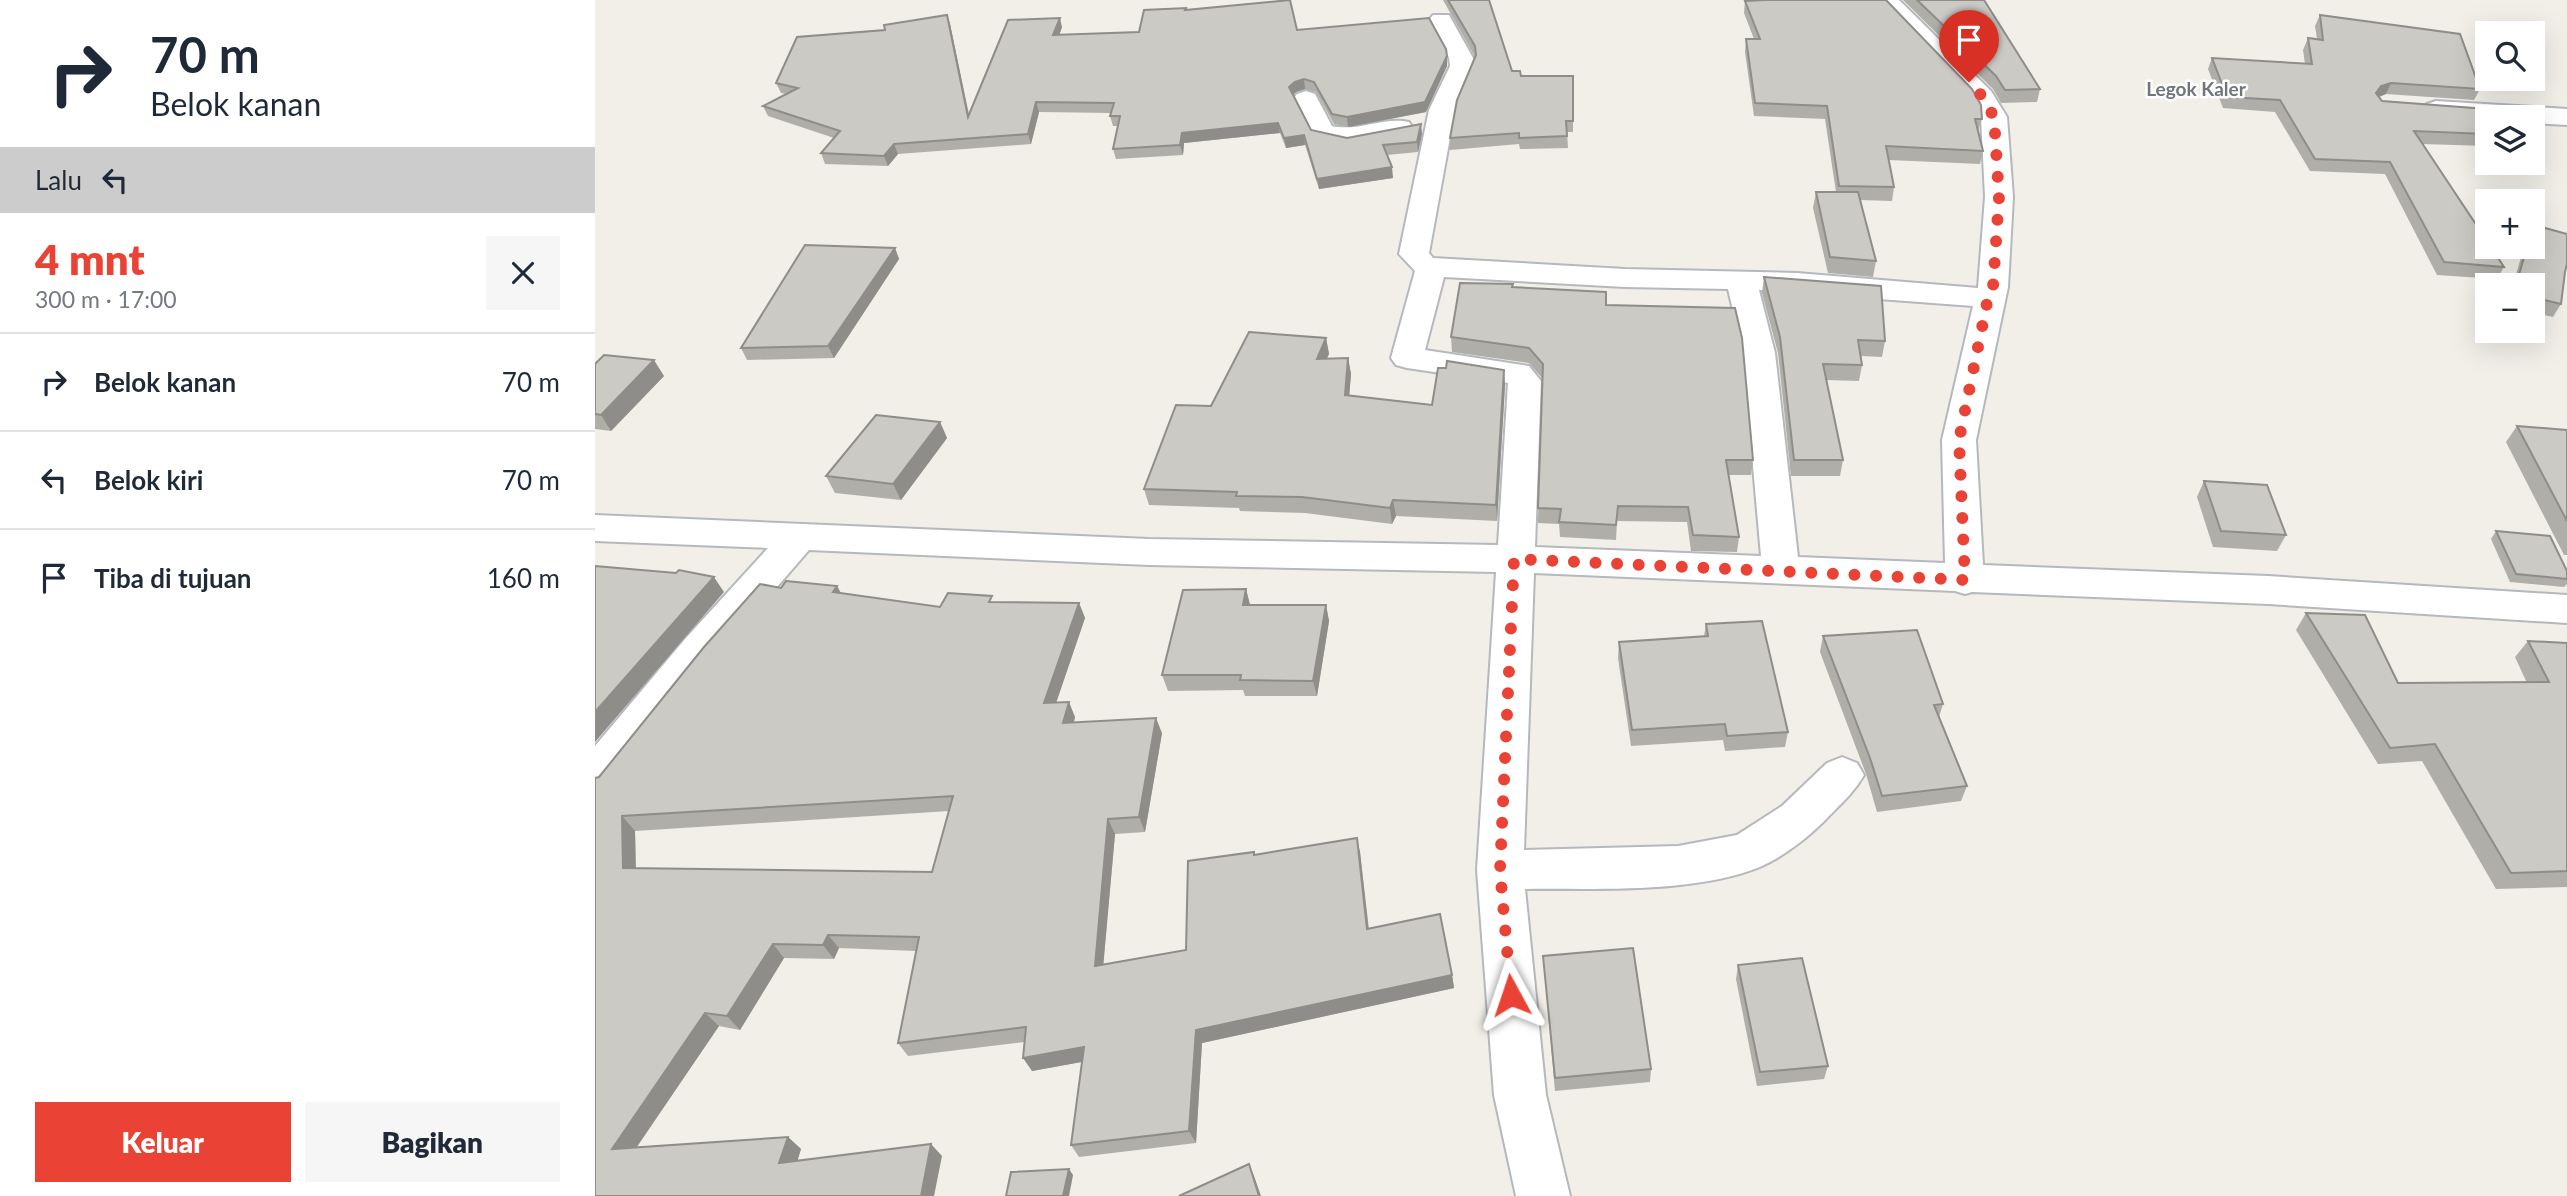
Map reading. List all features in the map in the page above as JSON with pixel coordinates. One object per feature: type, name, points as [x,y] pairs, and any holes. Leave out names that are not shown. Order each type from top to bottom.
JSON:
[{"type":"street","points":[[1885,0],[1982,96],[1994,117],[1999,197],[1993,287],[1988,298],[1959,440],[1965,580]]},
{"type":"street","points":[[1441,20],[1461,58],[1462,66],[1440,120],[1414,254],[1422,264],[1431,267],[1625,278],[1741,279],[1988,298]]},
{"type":"street","points":[[1306,99],[1322,132],[1348,138],[1440,120]]},
{"type":"street","points":[[2414,107],[2567,117]]},
{"type":"street","points":[[1431,267],[1407,358],[1517,373],[1525,382],[1500,870],[1520,1095],[1543,1196]]},
{"type":"street","points":[[1741,279],[1759,353],[1781,570]]},
{"type":"street","points":[[595,528],[1149,552],[1514,559],[1965,580],[2268,590],[2567,609]]},
{"type":"street","points":[[595,776],[699,650],[800,537]]},
{"type":"street","points":[[1500,870],[1678,866],[1747,852],[1798,819],[1842,775]]},
{"type":"building","points":[[1290,0],[1297,30],[1429,18],[1447,56],[1425,102],[1347,117],[1332,114],[1314,82],[1304,79],[1289,87],[1311,130],[1347,138],[1421,124],[1417,142],[1383,145],[1392,167],[1317,179],[1304,135],[1284,138],[1278,123],[1182,133],[1180,145],[1113,149],[1120,116],[1110,116],[1114,103],[1036,102],[1028,134],[894,144],[884,156],[821,153],[840,131],[763,106],[798,88],[776,83],[797,37],[885,30],[884,25],[947,15],[968,117],[1008,20],[1060,18],[1053,35],[1139,32],[1144,10],[1186,8],[1185,10]]},
{"type":"building","points":[[1448,0],[1489,0],[1512,71],[1520,71],[1521,76],[1573,76],[1573,121],[1566,121],[1567,136],[1519,138],[1519,133],[1450,138],[1457,100],[1476,55],[1475,46]]},
{"type":"building","points":[[1886,0],[1972,89],[1981,105],[1982,119],[1975,119],[1983,151],[1886,146],[1894,187],[1839,186],[1827,106],[1755,103],[1746,39],[1760,39],[1745,1]]},
{"type":"building","points":[[1917,0],[1984,0],[2040,89],[2005,90],[1996,76]]},
{"type":"building","points":[[2320,15],[2460,34],[2475,75],[2475,89],[2391,83],[2381,86],[2376,93],[2382,101],[2475,108],[2475,134],[2414,131],[2475,223],[2475,259],[2499,259],[2504,267],[2444,262],[2390,162],[2315,159],[2280,100],[2227,97],[2212,58],[2312,64],[2308,38],[2323,40]]},
{"type":"building","points":[[1816,192],[1858,192],[1876,261],[1830,257]]},
{"type":"building","points":[[2545,228],[2567,234],[2567,264],[2561,304],[2545,300],[2545,273],[2519,273],[2524,259],[2545,259]]},
{"type":"building","points":[[805,245],[895,248],[828,346],[741,348]]},
{"type":"building","points":[[1764,277],[1881,286],[1885,341],[1858,340],[1862,365],[1823,364],[1843,460],[1794,460],[1780,337]]},
{"type":"building","points":[[1460,283],[1513,284],[1512,287],[1606,292],[1606,305],[1735,308],[1742,338],[1753,460],[1726,460],[1739,537],[1693,535],[1688,507],[1618,506],[1616,525],[1559,522],[1561,509],[1538,508],[1543,364],[1529,348],[1451,337]]},
{"type":"building","points":[[1249,332],[1326,338],[1317,359],[1348,358],[1345,395],[1432,405],[1438,368],[1446,368],[1447,361],[1504,370],[1496,505],[1393,500],[1390,508],[1302,497],[1236,496],[1237,492],[1144,489],[1176,405],[1211,406]]},
{"type":"building","points":[[604,355],[654,360],[601,415],[595,414],[595,364]]},
{"type":"building","points":[[876,415],[940,422],[893,484],[826,476]]},
{"type":"building","points":[[2517,426],[2567,430],[2567,521]]},
{"type":"building","points":[[2204,481],[2267,485],[2286,535],[2221,531]]},
{"type":"building","points":[[2496,531],[2550,536],[2567,571],[2567,579],[2516,574]]},
{"type":"building","points":[[595,566],[676,573],[679,570],[714,577],[595,712]]},
{"type":"building","points":[[786,581],[837,586],[833,592],[940,607],[948,593],[992,596],[989,602],[1079,603],[1044,703],[1069,702],[1063,723],[1156,718],[1139,817],[1108,819],[1095,966],[1186,950],[1188,861],[1254,852],[1254,855],[1357,838],[1367,929],[1440,914],[1452,975],[1196,1030],[1189,1131],[1071,1145],[1084,1047],[1023,1058],[1026,1027],[898,1043],[919,937],[828,935],[823,945],[773,944],[727,1016],[705,1013],[612,1149],[788,1137],[779,1163],[931,1144],[921,1196],[595,1196],[595,778],[599,777],[704,647],[760,584],[781,588]],"holes":[[[953,796],[932,872],[623,868],[622,816]]]},
{"type":"building","points":[[1246,589],[1243,605],[1326,605],[1313,681],[1240,680],[1241,675],[1162,675],[1183,590]]},
{"type":"building","points":[[2306,613],[2365,615],[2398,683],[2549,682],[2528,641],[2567,643],[2567,871],[2511,873],[2435,744],[2390,748]]},
{"type":"building","points":[[1762,621],[1788,732],[1727,736],[1725,724],[1632,730],[1619,642],[1708,636],[1706,624]]},
{"type":"building","points":[[1917,630],[1943,704],[1934,705],[1967,786],[1882,796],[1823,636]]},
{"type":"building","points":[[1633,948],[1651,1069],[1555,1078],[1543,956]]},
{"type":"building","points":[[1802,958],[1828,1066],[1760,1072],[1738,965]]},
{"type":"building","points":[[1249,1164],[1259,1196],[1179,1196]]},
{"type":"building","points":[[1069,1169],[1063,1196],[1006,1196],[1011,1172]]},
{"type":"district","name":"Legok Kaler","points":[[2196,88]]},
{"type":"route","points":[[1511,995],[1500,870],[1514,559],[1965,580],[1959,440],[1988,298],[1993,287],[1999,197],[1994,117],[1982,96],[1969,82]]}]
